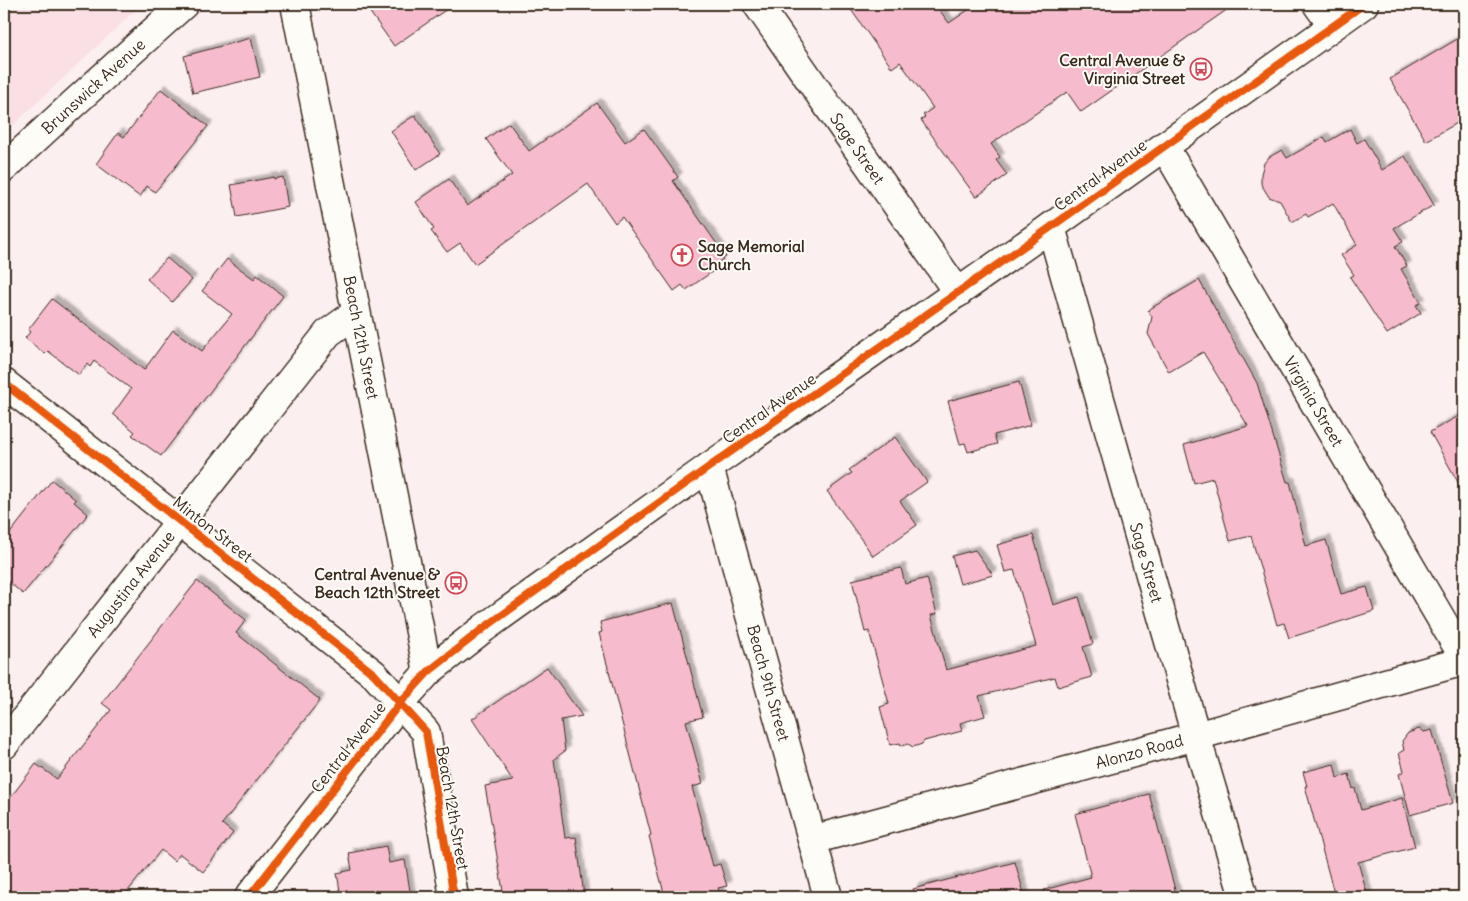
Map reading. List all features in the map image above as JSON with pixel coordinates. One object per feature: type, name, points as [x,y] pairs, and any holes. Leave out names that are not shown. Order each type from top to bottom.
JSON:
[{"type":"street","name":"Brunswick Avenue","points":[[4,168],[184,4]]},
{"type":"street","name":"Beach 12th Street","points":[[295,4],[428,672]]},
{"type":"street","name":"Sage Street","points":[[757,4],[958,293]]},
{"type":"street","name":"Central Avenue","points":[[249,897],[400,703],[428,672],[484,628],[709,467],[1164,146],[1325,15],[1364,4]]},
{"type":"street","name":"Virginia Street","points":[[1164,146],[1464,659]]},
{"type":"street","name":"Sage Street","points":[[1051,227],[1196,736],[1244,897]]},
{"type":"street","name":"Augustina Avenue","points":[[4,745],[328,333],[356,313]]},
{"type":"street","name":"Minton Street","points":[[4,383],[374,674],[400,703]]},
{"type":"street","name":"Beach 9th Street","points":[[709,467],[828,897]]},
{"type":"street","name":"Alonzo Road","points":[[812,840],[1196,736],[1464,659]]},
{"type":"street","name":"Beach 12th Street","points":[[400,703],[426,732],[454,897]]},
{"type":"shaded area","points":[[4,4],[142,4],[4,134]]},
{"type":"building","points":[[364,4],[454,4],[394,46]]},
{"type":"building","points":[[847,4],[935,4],[949,23],[977,4],[1235,4],[1081,112],[1067,92],[991,144],[1000,157],[996,160],[1007,175],[976,197],[921,120],[925,117],[923,115],[933,108],[900,62],[892,68]]},
{"type":"building","points":[[1464,35],[1464,119],[1426,141],[1390,79]]},
{"type":"building","points":[[251,38],[260,77],[193,93],[184,56]]},
{"type":"building","points":[[161,89],[208,126],[155,192],[147,186],[140,197],[96,164],[118,133],[124,137]]},
{"type":"building","points":[[597,103],[625,142],[644,129],[678,177],[673,181],[726,257],[717,263],[719,267],[686,290],[682,285],[674,291],[622,217],[615,223],[588,184],[475,264],[460,243],[447,252],[431,231],[434,229],[416,202],[449,179],[467,206],[512,175],[486,139],[509,123],[529,151]]},
{"type":"building","points":[[415,115],[440,154],[416,170],[391,131]]},
{"type":"building","points":[[1350,129],[1357,143],[1364,139],[1382,170],[1405,156],[1434,205],[1394,228],[1403,242],[1395,246],[1407,266],[1401,269],[1421,303],[1416,305],[1421,313],[1387,334],[1350,277],[1354,275],[1341,255],[1357,245],[1333,203],[1308,217],[1306,214],[1292,222],[1280,201],[1269,197],[1261,184],[1264,163],[1269,157],[1282,150],[1287,158],[1324,137],[1327,142]]},
{"type":"building","points":[[274,177],[274,179],[283,177],[288,207],[237,217],[231,185]]},
{"type":"building","points":[[167,258],[192,280],[172,302],[147,279]]},
{"type":"building","points":[[227,259],[254,279],[257,275],[283,296],[161,456],[132,435],[135,432],[113,414],[131,389],[94,361],[90,367],[87,364],[79,375],[48,351],[45,354],[25,338],[30,332],[28,330],[52,299],[144,370],[173,330],[202,351],[232,314],[202,291]]},
{"type":"building","points":[[1199,280],[1257,383],[1287,482],[1290,482],[1306,546],[1326,540],[1341,594],[1367,587],[1374,611],[1289,638],[1284,623],[1277,625],[1251,536],[1230,541],[1213,478],[1194,483],[1184,445],[1248,426],[1203,352],[1169,372],[1148,334],[1152,317],[1148,310]]},
{"type":"building","points":[[1019,382],[1031,425],[994,435],[997,444],[968,452],[965,443],[960,444],[948,401]]},
{"type":"building","points":[[1464,413],[1464,493],[1430,432]]},
{"type":"building","points":[[895,437],[927,482],[900,501],[917,525],[873,556],[827,491],[852,473],[849,470]]},
{"type":"building","points":[[52,480],[76,500],[74,502],[88,514],[23,594],[4,578],[4,541]]},
{"type":"building","points":[[1033,535],[1053,605],[1079,597],[1093,644],[1083,647],[1092,677],[1058,687],[1055,677],[979,696],[985,716],[960,723],[962,731],[924,741],[922,744],[913,747],[908,744],[901,746],[900,743],[890,745],[880,707],[889,704],[869,631],[865,632],[852,580],[901,568],[905,584],[927,578],[937,614],[931,615],[946,670],[1036,646],[1014,570],[1005,572],[997,545]]},
{"type":"building","points":[[975,550],[993,575],[960,584],[952,556]]},
{"type":"building","points":[[197,581],[246,620],[236,633],[320,700],[222,824],[233,833],[203,872],[180,854],[174,861],[161,850],[123,897],[4,897],[4,806],[36,764],[57,779],[111,710],[102,703]]},
{"type":"building","points":[[673,603],[703,717],[686,721],[703,784],[692,787],[713,866],[720,864],[727,886],[718,888],[721,897],[665,897],[599,633],[602,632],[600,622]]},
{"type":"building","points":[[547,667],[582,716],[561,720],[565,751],[554,759],[565,838],[576,837],[584,895],[568,897],[504,897],[485,786],[513,781],[472,719]]},
{"type":"building","points":[[1419,729],[1424,732],[1432,730],[1453,803],[1410,815],[1399,774],[1404,771],[1399,753],[1404,750],[1402,741],[1408,733]]},
{"type":"building","points":[[1334,764],[1337,778],[1349,774],[1361,810],[1402,798],[1415,847],[1358,862],[1368,897],[1335,897],[1305,786],[1307,786],[1303,772]]},
{"type":"building","points":[[1149,794],[1177,897],[1045,897],[1044,890],[1091,877],[1075,814]]},
{"type":"building","points":[[386,846],[389,863],[405,860],[411,897],[341,897],[337,873],[352,870],[349,853]]},
{"type":"building","points":[[1015,862],[1025,897],[914,897],[913,889]]},
{"type":"cycle path","points":[[249,897],[400,703],[428,672],[484,628],[709,467],[1364,4]]},
{"type":"cycle path","points":[[4,383],[374,674],[426,732],[454,897]]},
{"type":"place","name":"Central Avenue & Virginia Street","points":[[1201,69]]},
{"type":"place","name":"Sage Memorial Church","points":[[682,255]]},
{"type":"place","name":"Central Avenue & Beach 12th Street","points":[[456,583]]}]
